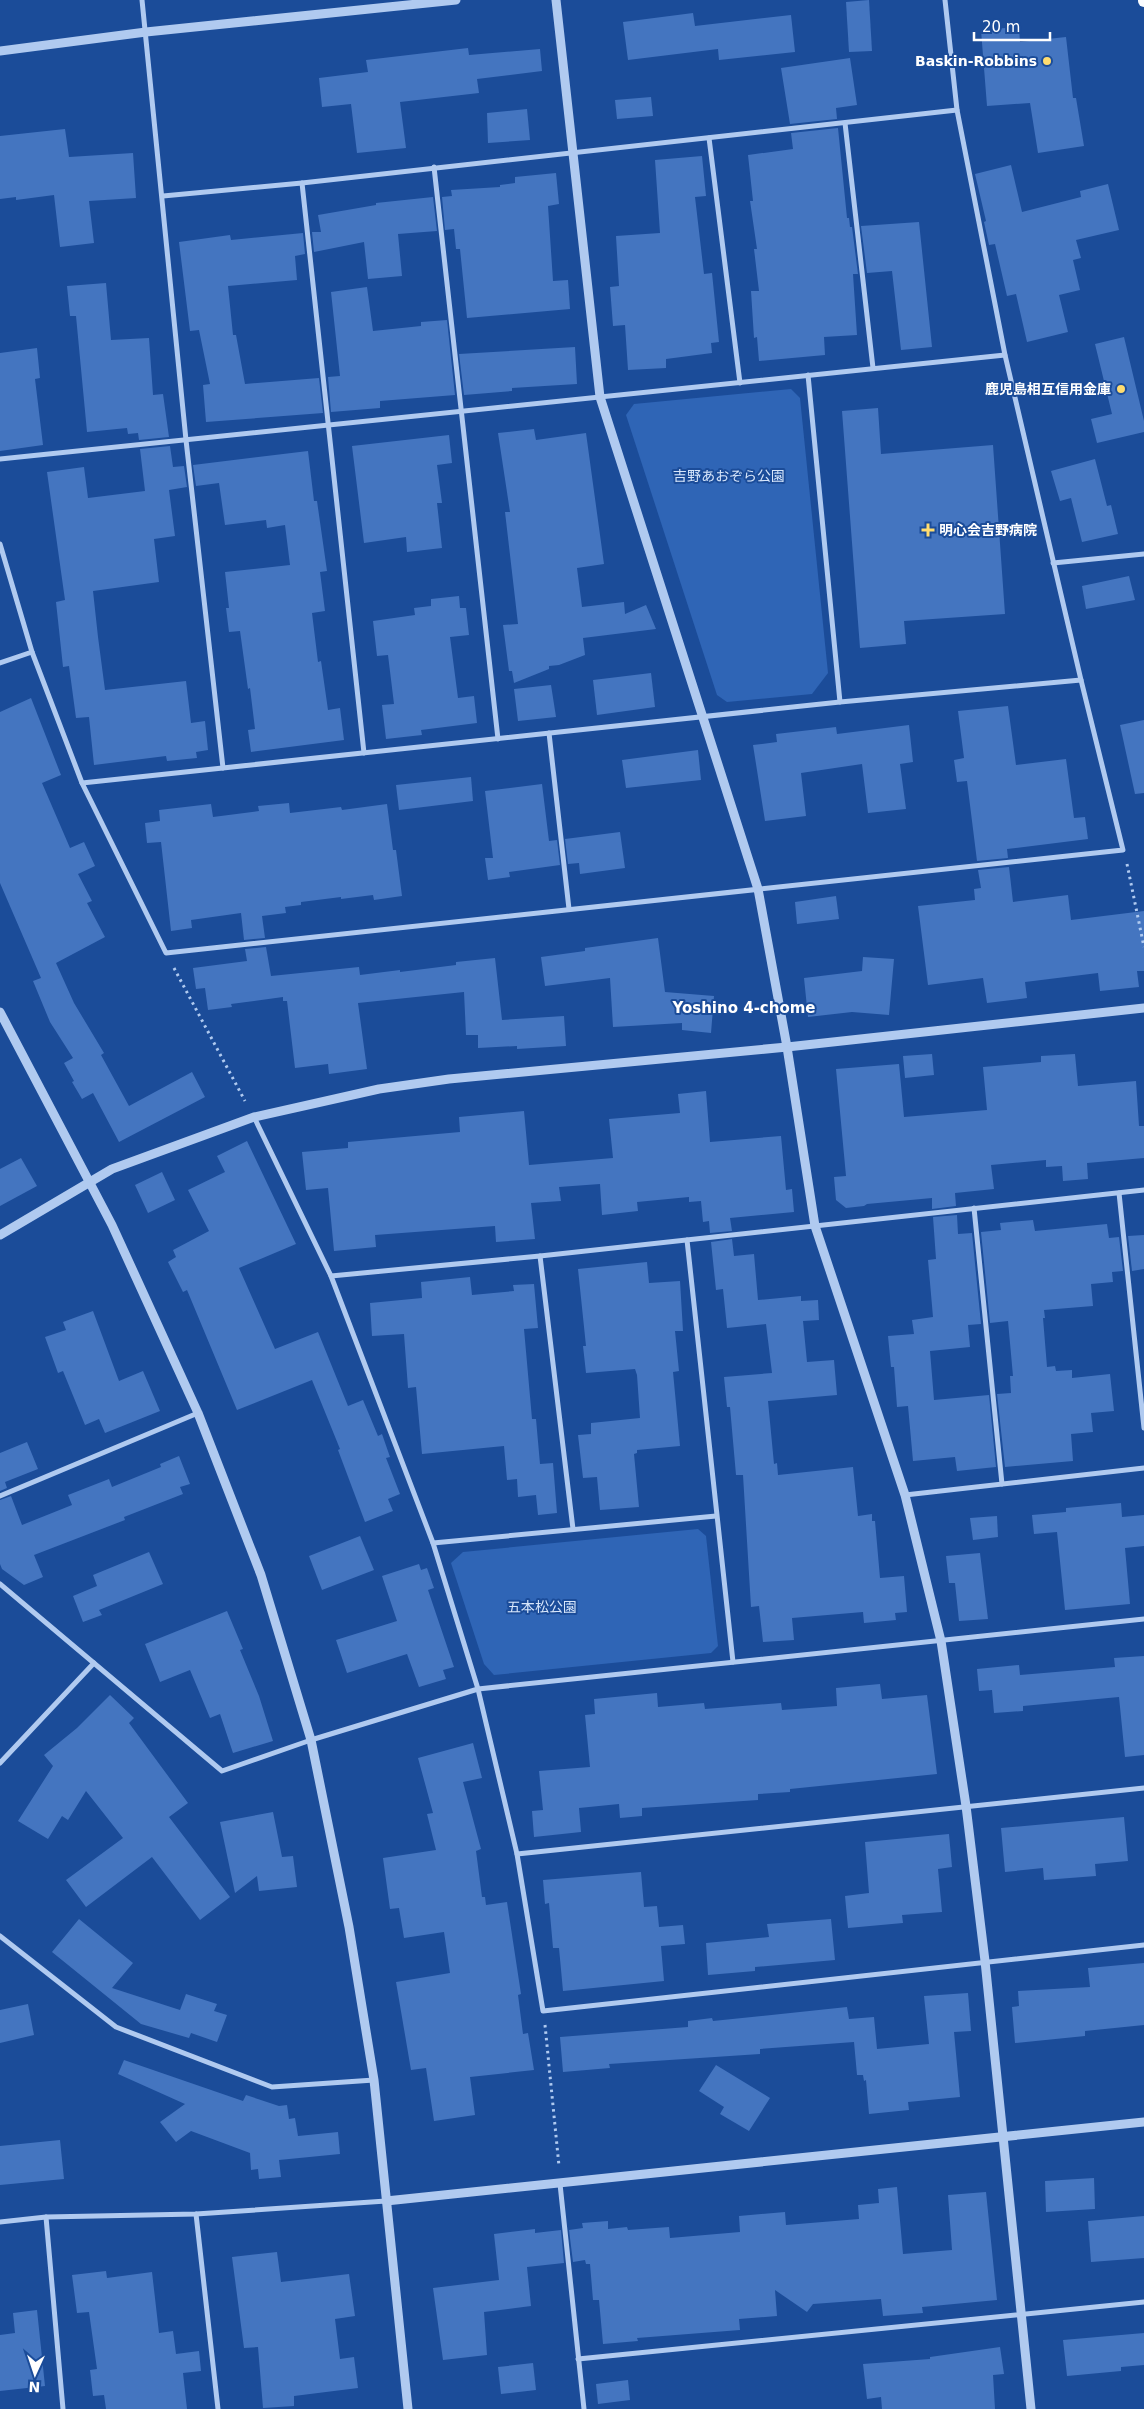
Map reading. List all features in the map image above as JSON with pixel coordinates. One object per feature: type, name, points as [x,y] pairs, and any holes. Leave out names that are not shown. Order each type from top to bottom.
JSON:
[{"type":"street","points":[[142,0],[186,440],[224,768]]},
{"type":"street","points":[[0,51],[146,32],[456,0]]},
{"type":"street","points":[[556,0],[600,397],[758,889],[787,1047],[815,1226],[905,1495],[941,1641],[966,1806],[985,1961],[1031,2409]]},
{"type":"street","points":[[0,544],[32,652],[82,783],[166,953],[1123,850],[1053,563],[1005,355],[956,110],[945,0]]},
{"type":"street","points":[[163,196],[302,183],[956,110]]},
{"type":"street","points":[[845,123],[873,368]]},
{"type":"street","points":[[709,138],[740,383]]},
{"type":"street","points":[[434,167],[498,738]]},
{"type":"street","points":[[302,183],[364,753]]},
{"type":"street","points":[[0,459],[1005,355]]},
{"type":"street","points":[[808,375],[840,702]]},
{"type":"street","points":[[1053,563],[1144,554]]},
{"type":"street","points":[[0,663],[32,652]]},
{"type":"street","points":[[82,783],[704,716],[1081,680]]},
{"type":"street","points":[[549,733],[569,910]]},
{"type":"street","points":[[0,1235],[89,1180],[112,1169],[254,1117],[379,1089],[440,1080],[787,1047],[1144,1008]]},
{"type":"street","points":[[0,1012],[89,1180],[198,1414],[261,1575],[311,1740],[349,1927],[374,2080],[408,2409]]},
{"type":"street","points":[[254,1117],[331,1276],[433,1543],[478,1689],[517,1854],[543,2011],[1144,1945]]},
{"type":"street","points":[[331,1276],[540,1256],[1144,1190]]},
{"type":"street","points":[[1119,1193],[1144,1428]]},
{"type":"street","points":[[974,1208],[1002,1484]]},
{"type":"street","points":[[687,1240],[733,1662]]},
{"type":"street","points":[[540,1256],[573,1529]]},
{"type":"street","points":[[0,1496],[198,1414]]},
{"type":"street","points":[[905,1495],[1144,1468]]},
{"type":"street","points":[[433,1543],[716,1516]]},
{"type":"street","points":[[0,1584],[222,1771],[311,1740],[478,1689],[1144,1619]]},
{"type":"street","points":[[0,1763],[94,1663]]},
{"type":"street","points":[[517,1854],[1144,1788]]},
{"type":"street","points":[[0,1936],[116,2027],[262,2084],[272,2087],[374,2080]]},
{"type":"street","points":[[0,2222],[46,2217],[196,2214],[386,2201],[560,2184],[1003,2135],[1144,2122]]},
{"type":"street","points":[[560,2184],[584,2409]]},
{"type":"street","points":[[196,2214],[218,2409]]},
{"type":"street","points":[[46,2217],[63,2409]]},
{"type":"street","points":[[578,2359],[1144,2302]]},
{"type":"path","points":[[1123,850],[1144,947]]},
{"type":"path","points":[[166,953],[254,1117]]},
{"type":"path","points":[[543,2011],[560,2184]]},
{"type":"green space","name":"吉野あおぞら公園","points":[[791,389],[800,398],[828,673],[812,694],[727,702],[717,695],[626,415],[634,404]]},
{"type":"green space","name":"五本松公園","points":[[698,1529],[706,1536],[718,1646],[711,1653],[494,1675],[484,1664],[451,1563],[463,1552]]},
{"type":"building","points":[[869,0],[872,51],[849,52],[846,2]]},
{"type":"building","points":[[693,13],[695,26],[791,15],[795,52],[719,60],[718,49],[628,60],[623,22]]},
{"type":"building","points":[[1019,27],[1020,42],[1066,37],[1073,98],[1076,98],[1084,146],[1038,153],[1030,103],[987,106],[981,30]]},
{"type":"building","points":[[468,48],[469,55],[540,49],[542,71],[477,79],[479,93],[400,102],[406,148],[357,153],[351,104],[322,107],[319,78],[368,72],[366,60]]},
{"type":"building","points":[[850,58],[857,105],[836,108],[837,119],[790,124],[781,68]]},
{"type":"building","points":[[651,97],[653,116],[617,119],[615,100]]},
{"type":"building","points":[[527,109],[530,140],[488,143],[487,113]]},
{"type":"building","points":[[838,128],[847,218],[849,218],[850,227],[852,227],[858,274],[853,274],[857,335],[824,337],[825,355],[759,361],[757,337],[754,338],[751,291],[759,291],[754,249],[757,249],[750,201],[753,201],[748,155],[793,149],[791,133]]},
{"type":"building","points":[[65,129],[69,157],[133,153],[136,198],[89,201],[94,243],[60,247],[54,195],[16,200],[16,197],[0,199],[0,136]]},
{"type":"building","points":[[702,156],[706,196],[695,197],[704,274],[712,273],[719,342],[711,343],[712,353],[666,359],[666,368],[628,370],[625,325],[613,326],[610,287],[619,286],[616,236],[660,233],[655,160]]},
{"type":"building","points":[[1011,165],[1022,212],[1081,197],[1080,191],[1108,184],[1119,230],[1076,240],[1081,258],[1073,260],[1080,290],[1059,295],[1068,332],[1027,342],[1016,294],[1007,296],[995,244],[989,245],[984,222],[986,221],[975,174]]},
{"type":"building","points":[[556,173],[559,204],[548,206],[553,281],[568,280],[570,309],[467,318],[460,249],[456,249],[454,229],[445,230],[442,197],[452,196],[451,190],[500,187],[500,185],[515,183],[515,177]]},
{"type":"building","points":[[433,197],[437,231],[398,234],[402,276],[368,279],[364,242],[314,252],[312,232],[321,232],[318,215],[376,205],[376,203]]},
{"type":"building","points":[[919,222],[932,347],[901,350],[892,271],[867,273],[861,226]]},
{"type":"building","points":[[303,233],[305,254],[295,256],[297,280],[228,286],[233,335],[236,335],[245,384],[319,378],[323,413],[206,422],[203,385],[210,384],[199,330],[190,331],[179,242],[230,235],[231,240]]},
{"type":"building","points":[[106,283],[111,340],[149,338],[153,395],[163,394],[169,437],[139,440],[138,433],[128,434],[127,428],[87,432],[76,316],[70,316],[67,286]]},
{"type":"building","points":[[367,287],[373,331],[421,326],[421,322],[447,320],[455,395],[380,401],[380,408],[331,412],[328,377],[340,376],[331,292]]},
{"type":"building","name":"鹿児島相互信用金庫","points":[[1124,337],[1144,421],[1144,432],[1097,443],[1091,419],[1112,414],[1095,344]]},
{"type":"building","points":[[575,347],[577,384],[512,388],[512,391],[464,395],[459,354]]},
{"type":"building","points":[[37,348],[40,378],[35,379],[43,445],[0,451],[0,353]]},
{"type":"building","points":[[878,408],[881,454],[993,445],[1005,614],[904,621],[906,644],[860,648],[842,411]]},
{"type":"building","points":[[534,429],[536,440],[586,433],[604,564],[577,568],[582,607],[624,602],[625,614],[646,605],[656,629],[583,638],[585,655],[559,665],[549,666],[549,669],[514,683],[512,671],[509,671],[503,625],[518,624],[505,512],[510,512],[498,433]]},
{"type":"building","points":[[449,435],[452,463],[437,465],[442,503],[437,503],[442,548],[407,552],[406,537],[364,543],[352,446]]},
{"type":"building","points":[[170,446],[173,467],[184,466],[187,487],[169,490],[175,536],[154,539],[159,582],[93,591],[98,637],[105,690],[186,681],[191,723],[205,721],[208,750],[196,752],[197,758],[167,761],[166,756],[94,765],[89,717],[76,718],[69,666],[63,667],[56,602],[65,600],[47,472],[84,467],[88,498],[145,491],[140,449]]},
{"type":"building","points":[[308,451],[314,501],[317,501],[327,571],[320,572],[325,611],[312,613],[318,662],[321,661],[328,710],[340,708],[344,740],[251,752],[248,730],[255,729],[250,688],[248,689],[240,631],[229,632],[226,608],[229,608],[225,572],[290,565],[285,525],[267,528],[266,520],[225,525],[219,483],[196,486],[193,465]]},
{"type":"building","points":[[1095,459],[1107,506],[1111,505],[1118,534],[1082,542],[1071,498],[1060,501],[1051,471]]},
{"type":"building","points":[[1129,576],[1135,600],[1086,609],[1082,586]]},
{"type":"building","points":[[459,596],[460,608],[466,608],[469,635],[450,637],[458,698],[474,696],[477,723],[421,730],[422,735],[386,739],[382,705],[394,704],[388,655],[377,656],[373,621],[415,615],[414,608],[431,606],[431,599]]},
{"type":"building","points":[[651,673],[655,707],[597,715],[593,680]]},
{"type":"building","points":[[551,685],[556,717],[518,721],[514,689]]},
{"type":"building","points":[[31,698],[61,775],[42,783],[70,848],[84,842],[95,866],[78,874],[92,901],[87,903],[105,937],[56,963],[74,1003],[104,1053],[101,1055],[129,1106],[192,1072],[205,1097],[119,1142],[93,1093],[82,1099],[72,1082],[74,1081],[64,1063],[73,1058],[50,1022],[33,981],[41,978],[0,883],[0,712]]},
{"type":"building","points":[[1008,706],[1016,765],[1066,759],[1074,818],[1085,817],[1088,839],[1007,849],[1008,858],[977,861],[967,781],[957,782],[954,760],[964,758],[958,711]]},
{"type":"building","points":[[1144,720],[1144,793],[1135,794],[1120,725]]},
{"type":"building","points":[[909,725],[913,762],[900,764],[906,809],[868,813],[862,764],[801,773],[806,816],[765,821],[753,745],[777,742],[776,734],[836,727],[837,734]]},
{"type":"building","points":[[698,750],[701,780],[626,788],[622,760]]},
{"type":"building","points":[[471,777],[473,801],[399,810],[396,785]]},
{"type":"building","points":[[542,784],[549,841],[557,840],[560,865],[509,872],[510,877],[488,880],[485,858],[493,858],[485,791]]},
{"type":"building","points":[[289,803],[290,813],[341,807],[342,810],[387,804],[402,896],[374,900],[373,895],[301,902],[301,905],[285,907],[286,913],[262,916],[265,938],[244,940],[241,913],[191,920],[192,928],[171,931],[161,842],[147,843],[145,823],[160,821],[159,810],[211,804],[213,817],[259,811],[258,806]]},
{"type":"building","points":[[620,832],[625,868],[580,874],[579,863],[568,864],[565,839]]},
{"type":"building","points":[[1009,867],[1013,902],[1068,895],[1071,920],[1144,911],[1144,971],[1137,971],[1139,987],[1100,991],[1098,973],[1025,982],[1027,998],[987,1003],[983,978],[928,985],[918,906],[975,900],[974,889],[981,888],[978,870]]},
{"type":"building","points":[[836,896],[839,919],[797,924],[795,902]]},
{"type":"building","points":[[658,938],[665,992],[714,996],[711,1033],[682,1030],[682,1023],[613,1027],[610,978],[545,986],[541,957],[585,951],[585,948]]},
{"type":"building","points":[[266,947],[271,976],[359,967],[360,975],[400,970],[400,972],[456,965],[456,962],[495,958],[502,1020],[564,1016],[566,1046],[517,1049],[517,1046],[478,1048],[478,1035],[466,1035],[464,992],[358,1003],[367,1069],[329,1074],[328,1064],[295,1068],[287,1001],[283,1001],[283,997],[231,1004],[232,1007],[208,1010],[205,988],[196,989],[193,968],[247,961],[245,949]]},
{"type":"building","points":[[863,957],[894,959],[889,1015],[852,1012],[808,1017],[804,978],[862,971]]},
{"type":"building","points":[[932,1054],[934,1075],[905,1078],[903,1056]]},
{"type":"building","points":[[1075,1054],[1078,1086],[1136,1081],[1139,1126],[1144,1126],[1144,1158],[1087,1163],[1088,1179],[1063,1181],[1062,1166],[1046,1167],[1046,1160],[991,1165],[994,1189],[955,1193],[956,1206],[932,1209],[932,1198],[867,1204],[846,1208],[836,1200],[834,1177],[846,1176],[836,1069],[899,1064],[904,1117],[987,1110],[983,1067],[1041,1062],[1041,1056]]},
{"type":"building","points":[[706,1091],[710,1142],[781,1136],[786,1190],[792,1189],[794,1212],[730,1218],[732,1231],[710,1233],[709,1221],[703,1222],[701,1201],[689,1202],[689,1197],[637,1202],[638,1211],[602,1215],[600,1184],[559,1187],[561,1201],[531,1203],[535,1239],[496,1242],[495,1226],[375,1235],[376,1247],[334,1251],[328,1188],[306,1190],[302,1152],[348,1148],[348,1142],[460,1132],[459,1117],[524,1111],[529,1165],[613,1158],[609,1119],[680,1113],[678,1094]]},
{"type":"building","points":[[247,1141],[296,1244],[239,1268],[275,1349],[318,1332],[348,1406],[363,1400],[378,1436],[382,1434],[390,1457],[386,1458],[400,1494],[388,1499],[393,1511],[365,1522],[338,1450],[340,1449],[312,1380],[237,1410],[187,1290],[183,1292],[168,1262],[176,1257],[173,1250],[209,1231],[188,1190],[225,1172],[217,1156]]},
{"type":"building","points":[[21,1158],[37,1186],[0,1206],[0,1169]]},
{"type":"building","points":[[162,1172],[175,1200],[148,1213],[135,1185]]},
{"type":"building","points":[[957,1215],[958,1234],[972,1233],[981,1324],[968,1325],[970,1347],[930,1351],[934,1400],[989,1395],[996,1467],[957,1471],[955,1457],[913,1461],[908,1406],[897,1407],[894,1367],[891,1367],[888,1336],[914,1334],[912,1320],[933,1317],[928,1260],[936,1259],[933,1217]]},
{"type":"building","points":[[1033,1220],[1035,1231],[1107,1224],[1109,1238],[1119,1237],[1123,1271],[1112,1272],[1113,1282],[1091,1284],[1093,1306],[1044,1310],[1045,1318],[1043,1318],[1047,1367],[1055,1366],[1056,1371],[1072,1370],[1072,1378],[1110,1374],[1114,1411],[1091,1413],[1093,1432],[1071,1434],[1073,1461],[1005,1467],[997,1394],[1011,1393],[1010,1376],[1013,1376],[1008,1321],[990,1323],[981,1232],[1001,1230],[1000,1223]]},
{"type":"building","points":[[1144,1235],[1144,1269],[1132,1271],[1128,1236]]},
{"type":"building","points":[[732,1239],[734,1256],[754,1254],[758,1300],[801,1296],[801,1301],[818,1300],[819,1320],[803,1321],[807,1362],[834,1360],[837,1395],[768,1401],[774,1464],[777,1463],[778,1475],[853,1467],[858,1516],[872,1514],[872,1521],[875,1521],[880,1578],[904,1576],[907,1612],[895,1613],[896,1620],[864,1623],[863,1612],[792,1618],[794,1640],[763,1642],[759,1606],[751,1607],[743,1475],[736,1475],[730,1407],[727,1407],[724,1377],[772,1373],[766,1324],[727,1328],[723,1289],[716,1290],[711,1242]]},
{"type":"building","points":[[647,1262],[649,1283],[680,1281],[683,1331],[675,1331],[679,1371],[673,1372],[680,1446],[637,1450],[637,1453],[634,1454],[639,1507],[600,1510],[597,1477],[583,1478],[578,1435],[591,1434],[591,1423],[640,1418],[637,1375],[635,1369],[586,1373],[583,1346],[586,1346],[578,1269]]},
{"type":"building","points":[[470,1277],[472,1295],[514,1291],[513,1285],[534,1284],[538,1328],[524,1329],[532,1419],[536,1419],[540,1464],[553,1463],[557,1513],[538,1515],[536,1495],[518,1497],[517,1479],[507,1480],[504,1446],[422,1454],[416,1387],[408,1388],[404,1334],[372,1336],[370,1303],[422,1298],[421,1282]]},
{"type":"building","points":[[93,1311],[119,1381],[143,1371],[160,1411],[105,1433],[99,1419],[85,1425],[63,1371],[58,1373],[45,1337],[66,1330],[63,1322]]},
{"type":"building","points":[[27,1442],[38,1469],[5,1482],[7,1488],[0,1491],[0,1453]]},
{"type":"building","points":[[179,1456],[190,1484],[180,1487],[183,1494],[124,1517],[125,1520],[34,1555],[43,1577],[24,1585],[2,1569],[0,1564],[0,1500],[11,1496],[22,1525],[72,1505],[68,1495],[109,1479],[112,1487],[161,1467],[160,1464]]},
{"type":"building","points":[[1121,1503],[1122,1517],[1144,1515],[1144,1546],[1125,1548],[1130,1604],[1065,1610],[1057,1532],[1034,1534],[1032,1515],[1066,1512],[1066,1508]]},
{"type":"building","points":[[997,1516],[998,1537],[973,1540],[970,1518]]},
{"type":"building","points":[[360,1536],[374,1570],[322,1590],[309,1556]]},
{"type":"building","points":[[149,1552],[163,1584],[99,1610],[102,1615],[83,1622],[73,1596],[97,1586],[93,1575]]},
{"type":"building","points":[[980,1553],[988,1619],[959,1621],[955,1583],[949,1583],[946,1556]]},
{"type":"building","points":[[419,1564],[421,1570],[427,1568],[434,1588],[428,1590],[454,1667],[443,1670],[446,1679],[419,1687],[407,1654],[347,1673],[336,1640],[397,1621],[382,1576]]},
{"type":"building","points":[[227,1611],[243,1649],[240,1650],[259,1696],[273,1741],[233,1753],[220,1714],[210,1718],[190,1670],[160,1682],[145,1644]]},
{"type":"building","points":[[1144,1656],[1144,1755],[1125,1757],[1119,1697],[1023,1706],[1023,1711],[994,1713],[992,1690],[979,1691],[977,1669],[1019,1665],[1020,1675],[1115,1667],[1114,1658]]},
{"type":"building","points":[[880,1684],[882,1699],[927,1695],[937,1774],[790,1789],[790,1792],[758,1794],[758,1800],[642,1808],[642,1816],[620,1818],[619,1804],[579,1808],[581,1832],[534,1837],[532,1811],[543,1810],[539,1771],[590,1767],[585,1715],[595,1714],[594,1699],[657,1693],[658,1707],[704,1703],[705,1709],[781,1703],[782,1710],[837,1706],[836,1688]]},
{"type":"building","points":[[110,1695],[134,1718],[129,1723],[188,1803],[169,1817],[230,1897],[200,1920],[152,1857],[86,1907],[66,1880],[123,1838],[86,1791],[68,1820],[62,1816],[48,1839],[18,1821],[53,1766],[44,1755],[77,1728]]},
{"type":"building","points":[[473,1743],[482,1778],[463,1782],[481,1849],[476,1851],[482,1897],[485,1897],[486,1905],[507,1902],[521,1994],[518,1995],[523,2034],[528,2033],[534,2070],[470,2077],[475,2115],[434,2121],[426,2068],[411,2070],[396,1982],[450,1973],[444,1932],[404,1938],[399,1908],[390,1909],[383,1858],[436,1850],[427,1814],[433,1813],[418,1758]]},
{"type":"building","points":[[273,1812],[282,1857],[293,1856],[297,1887],[259,1891],[257,1876],[235,1893],[220,1822]]},
{"type":"building","points":[[1124,1817],[1128,1861],[1095,1864],[1096,1876],[1044,1880],[1043,1868],[1005,1872],[1001,1828]]},
{"type":"building","points":[[949,1834],[952,1867],[938,1869],[942,1912],[902,1915],[903,1923],[848,1928],[845,1896],[869,1893],[865,1842]]},
{"type":"building","points":[[641,1872],[644,1907],[657,1906],[659,1927],[683,1925],[685,1944],[661,1946],[664,1981],[563,1991],[559,1948],[553,1948],[549,1903],[545,1904],[543,1880]]},
{"type":"building","points":[[79,1919],[133,1963],[112,1988],[180,2010],[186,1994],[217,2004],[214,2011],[227,2015],[217,2042],[191,2033],[189,2038],[141,2024],[52,1952]]},
{"type":"building","points":[[831,1919],[835,1960],[755,1967],[755,1971],[708,1975],[706,1943],[769,1937],[767,1924]]},
{"type":"building","points":[[1144,1963],[1144,2025],[1085,2031],[1085,2036],[1015,2043],[1012,2007],[1019,2006],[1018,1991],[1090,1987],[1088,1968]]},
{"type":"building","points":[[968,1993],[971,2031],[954,2032],[960,2097],[908,2102],[909,2110],[869,2114],[866,2080],[864,2081],[863,2075],[857,2075],[854,2042],[760,2049],[760,2054],[609,2064],[610,2068],[563,2072],[560,2037],[688,2027],[688,2021],[712,2018],[713,2021],[847,2007],[849,2019],[874,2017],[877,2049],[929,2044],[924,1996]]},
{"type":"building","points":[[28,2004],[34,2035],[0,2043],[0,2010]]},
{"type":"building","points":[[124,2060],[243,2101],[246,2095],[279,2106],[287,2105],[289,2119],[295,2118],[298,2136],[338,2132],[340,2154],[279,2160],[281,2177],[259,2179],[258,2169],[251,2170],[250,2153],[191,2131],[176,2142],[160,2122],[185,2104],[118,2074]]},
{"type":"building","points":[[716,2065],[770,2098],[749,2131],[720,2114],[724,2107],[699,2091]]},
{"type":"building","points":[[60,2140],[64,2179],[0,2185],[0,2146]]},
{"type":"building","points":[[1094,2178],[1095,2209],[1046,2212],[1045,2181]]},
{"type":"building","points":[[897,2187],[903,2254],[952,2250],[948,2195],[986,2192],[997,2300],[922,2307],[923,2313],[883,2316],[881,2299],[813,2304],[807,2312],[775,2290],[777,2316],[739,2319],[740,2330],[637,2338],[638,2341],[603,2344],[599,2300],[593,2300],[590,2264],[586,2264],[585,2260],[573,2262],[569,2230],[583,2228],[582,2223],[608,2221],[608,2229],[627,2227],[628,2230],[669,2227],[670,2238],[740,2232],[739,2216],[785,2212],[786,2225],[859,2219],[858,2205],[879,2203],[878,2189]]},
{"type":"building","points":[[1144,2216],[1144,2258],[1091,2262],[1088,2221]]},
{"type":"building","points":[[535,2229],[535,2233],[561,2230],[564,2263],[527,2267],[531,2306],[484,2312],[487,2355],[443,2360],[433,2288],[499,2280],[494,2234]]},
{"type":"building","points":[[277,2252],[281,2282],[349,2274],[355,2316],[335,2319],[340,2359],[354,2357],[358,2388],[294,2396],[294,2406],[263,2408],[258,2347],[244,2348],[232,2257]]},
{"type":"building","points":[[106,2271],[107,2278],[152,2272],[159,2333],[173,2331],[176,2354],[199,2351],[201,2371],[183,2373],[187,2409],[106,2409],[104,2395],[93,2396],[90,2370],[97,2369],[89,2312],[77,2313],[72,2275]]},
{"type":"building","points":[[37,2310],[45,2386],[0,2391],[0,2335],[15,2333],[13,2313]]},
{"type":"building","points":[[1144,2333],[1144,2365],[1121,2367],[1121,2371],[1067,2376],[1063,2340]]},
{"type":"building","points":[[1000,2347],[1004,2374],[993,2375],[995,2409],[882,2409],[881,2397],[867,2399],[863,2364],[930,2359],[930,2357]]},
{"type":"building","points":[[533,2363],[536,2390],[501,2394],[498,2367]]},
{"type":"building","points":[[628,2380],[630,2400],[598,2404],[596,2384]]},
{"type":"place","name":"Baskin-Robbins","points":[[1047,61]]},
{"type":"place","name":"鹿児島相互信用金庫","points":[[1121,389]]},
{"type":"place","name":"明心会吉野病院","points":[[928,530]]},
{"type":"district","name":"Yoshino 4-chome","points":[[744,1008]]}]
